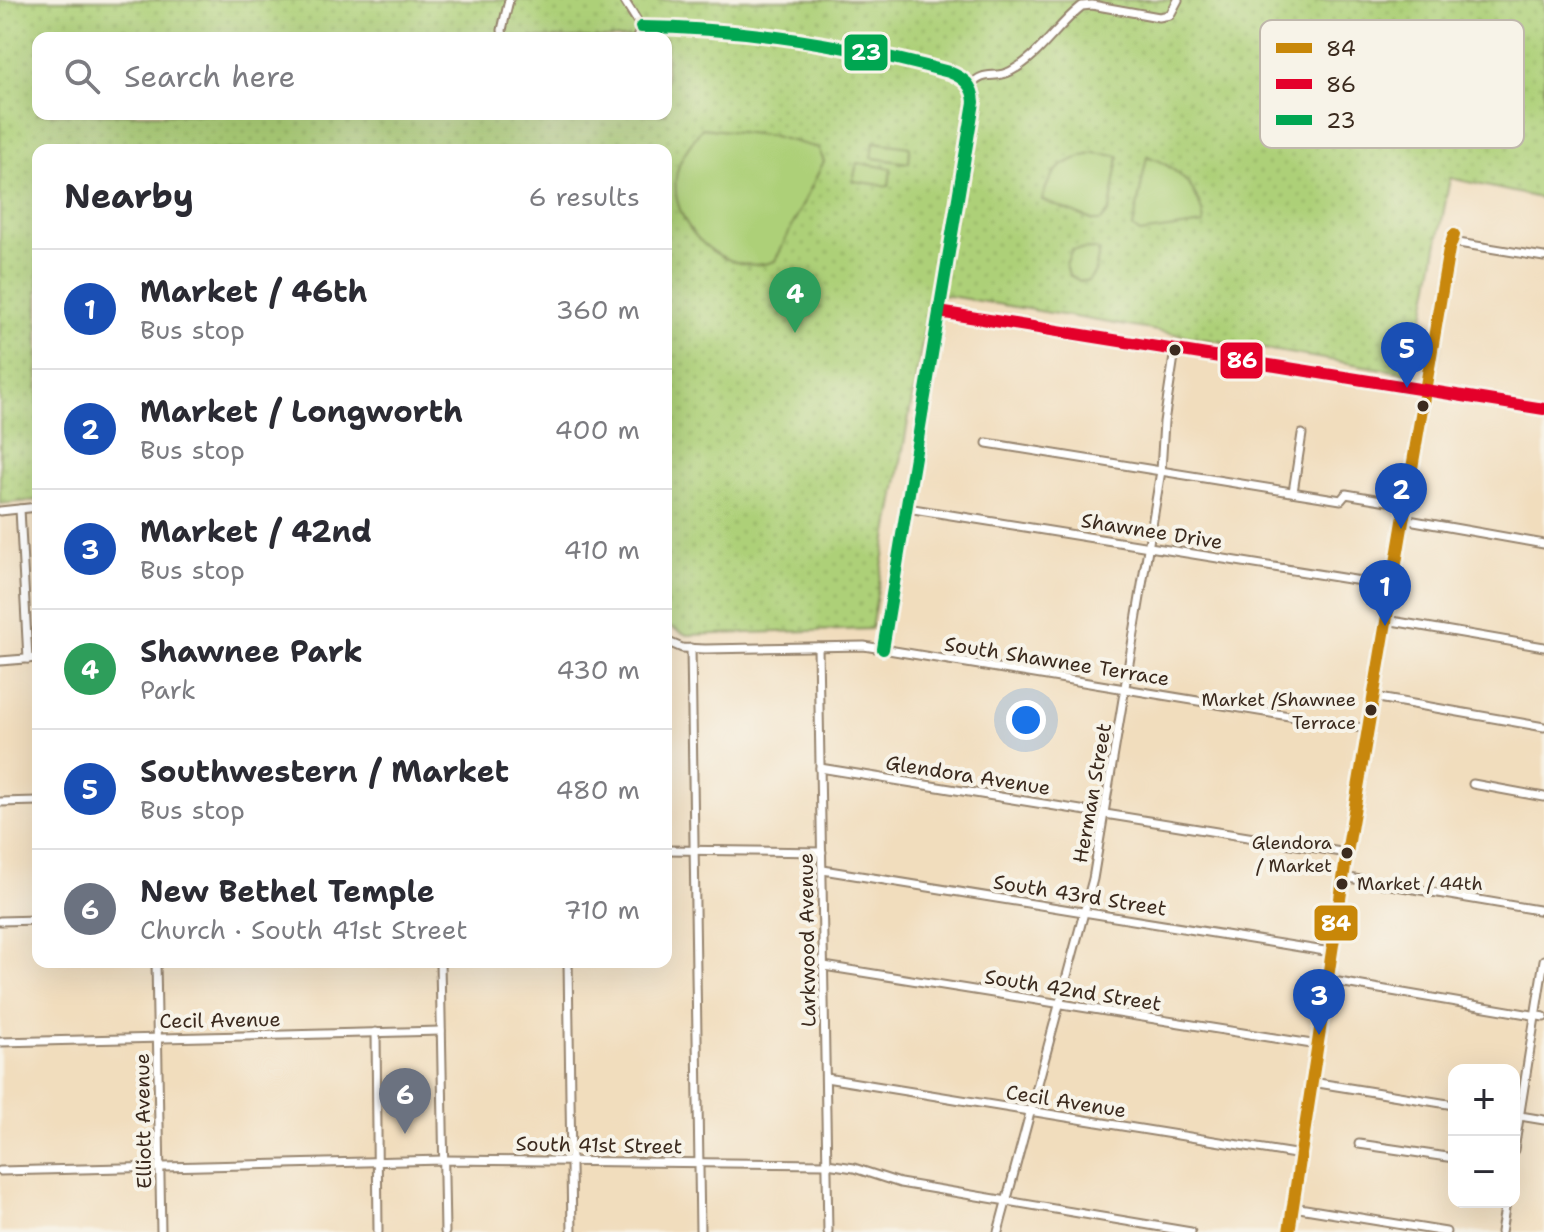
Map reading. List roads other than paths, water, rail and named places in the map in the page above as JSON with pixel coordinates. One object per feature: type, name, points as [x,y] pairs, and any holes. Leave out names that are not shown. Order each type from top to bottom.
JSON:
[{"type":"street","points":[[502,32],[509,0]]},
{"type":"street","points":[[624,0],[641,27]]},
{"type":"street","points":[[970,86],[980,76],[1010,72],[1055,36],[1082,6],[1092,5],[1159,17],[1170,15],[1178,0]]},
{"type":"street","points":[[639,32],[641,27]]},
{"type":"street","points":[[641,27],[714,29],[782,37],[932,67],[956,75],[970,86],[974,102],[883,649]]},
{"type":"street","points":[[1289,1232],[1343,877],[1424,391],[1453,239],[1544,257]]},
{"type":"street","points":[[939,312],[1544,409]]},
{"type":"street","name":"Herman Street","points":[[998,1232],[1093,879],[1161,471],[1164,422],[1175,350]]},
{"type":"street","points":[[1293,492],[1302,434]]},
{"type":"street","points":[[987,443],[1341,500],[1346,494],[1405,504]]},
{"type":"street","points":[[0,511],[32,508]]},
{"type":"street","name":"Shawnee Drive","points":[[907,508],[1392,586]]},
{"type":"street","points":[[20,509],[28,659]]},
{"type":"street","points":[[1403,519],[1544,544]]},
{"type":"street","points":[[1386,620],[1544,647]]},
{"type":"street","name":"South Shawnee Terrace","points":[[672,643],[691,648],[864,646],[1368,729]]},
{"type":"street","name":"Larkwood Avenue","points":[[818,647],[828,1232]]},
{"type":"street","points":[[691,648],[700,1232]]},
{"type":"street","points":[[0,661],[32,659]]},
{"type":"street","points":[[1373,697],[1544,727]]},
{"type":"street","name":"Glendora Avenue","points":[[820,768],[1347,853]]},
{"type":"street","points":[[1473,784],[1544,797]]},
{"type":"street","points":[[0,802],[32,801]]},
{"type":"street","points":[[672,850],[822,852]]},
{"type":"street","name":"South 43rd Street","points":[[823,870],[1331,952]]},
{"type":"street","points":[[1343,877],[1544,911]]},
{"type":"street","points":[[0,921],[32,920]]},
{"type":"street","points":[[1520,1103],[1540,1016],[1544,960]]},
{"type":"street","name":"South 42nd Street","points":[[824,966],[1318,1045]]},
{"type":"street","name":"Elliott Avenue","points":[[156,968],[161,1232]]},
{"type":"street","points":[[440,968],[445,1232]]},
{"type":"street","points":[[568,968],[572,1232]]},
{"type":"street","points":[[1327,980],[1540,1016]]},
{"type":"street","name":"Cecil Avenue","points":[[0,1042],[441,1031]]},
{"type":"street","points":[[376,1032],[378,1232]]},
{"type":"street","name":"Cecil Avenue","points":[[826,1078],[1301,1155]]},
{"type":"street","points":[[1312,1082],[1448,1104]]},
{"type":"street","points":[[1520,1116],[1544,1120]]},
{"type":"street","points":[[1359,1144],[1448,1157]]},
{"type":"street","name":"South 41st Street","points":[[0,1171],[443,1160],[827,1164],[854,1168],[900,1183],[1191,1232]]},
{"type":"street","points":[[1293,1207],[1446,1232]]},
{"type":"street","points":[[1501,1232],[1505,1208]]},
{"type":"place","name":"Shawnee Park","points":[[795,333]]},
{"type":"place","name":"Southwestern / Market","points":[[1407,388]]},
{"type":"place","name":"Market / Longworth","points":[[1401,529]]},
{"type":"place","name":"Market / 46th","points":[[1385,626]]},
{"type":"place","name":"Market /Shawnee Terrace","points":[[1371,710]]},
{"type":"place","name":"Glendora / Market","points":[[1347,853]]},
{"type":"place","name":"Market / 44th","points":[[1342,884]]},
{"type":"place","name":"Market / 42nd","points":[[1319,1035]]},
{"type":"place","name":"New Bethel Temple","points":[[405,1134]]}]
